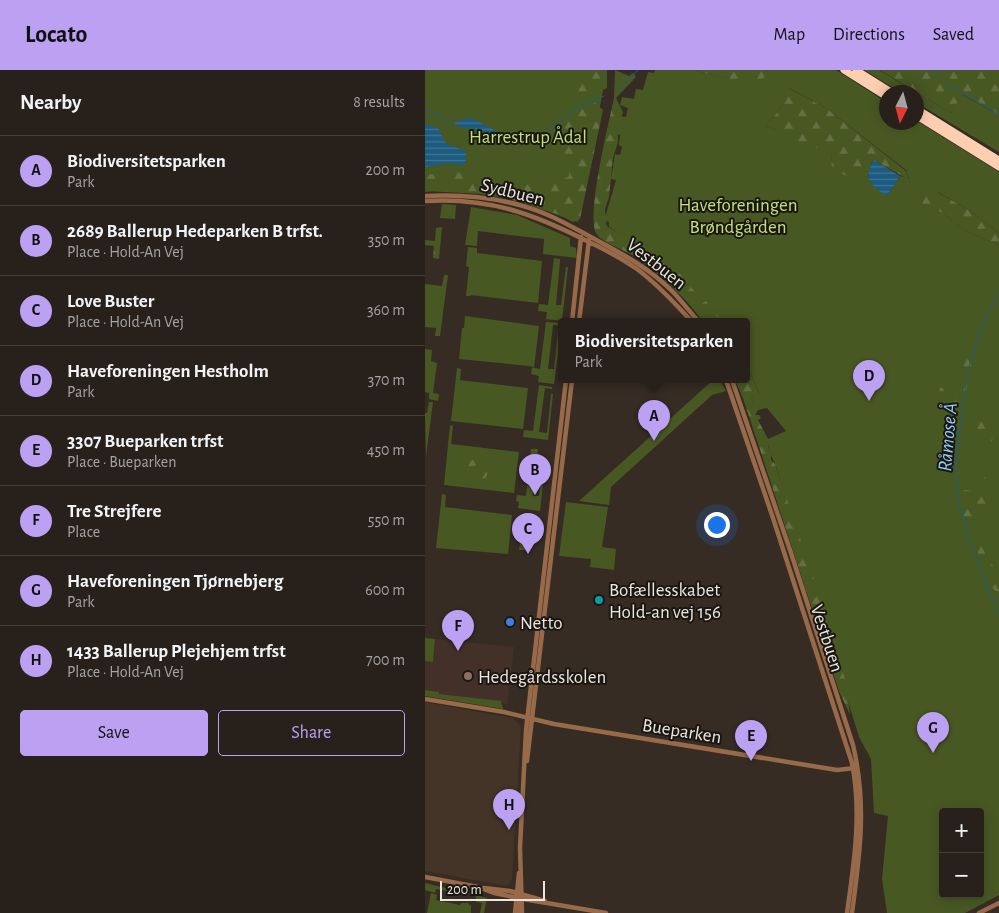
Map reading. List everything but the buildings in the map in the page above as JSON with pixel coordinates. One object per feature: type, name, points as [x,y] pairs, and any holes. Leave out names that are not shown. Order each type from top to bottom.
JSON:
[{"type":"highway","points":[[844,70],[879,92]]},
{"type":"highway","points":[[856,70],[880,85]]},
{"type":"highway","points":[[924,113],[999,160]]},
{"type":"highway","points":[[924,120],[999,167]]},
{"type":"street","name":"Sydbuen","points":[[425,196],[467,196],[492,198],[515,203],[551,216],[582,235]]},
{"type":"street","name":"Sydbuen","points":[[425,200],[465,201],[505,207],[551,222],[582,235]]},
{"type":"street","name":"Vestbuen","points":[[582,235],[637,269],[668,296],[688,318]]},
{"type":"street","points":[[572,318],[582,235]]},
{"type":"street","name":"Vestbuen","points":[[589,239],[616,250],[641,265],[673,292],[696,318]]},
{"type":"street","points":[[579,318],[589,239]]},
{"type":"street","points":[[520,913],[520,864],[529,718],[566,383]]},
{"type":"street","points":[[529,718],[572,383]]},
{"type":"street","name":"Vestbuen","points":[[726,383],[773,518],[855,768],[862,801],[862,826],[853,913]]},
{"type":"street","name":"Vestbuen","points":[[733,383],[853,745],[857,825],[847,913]]},
{"type":"street","name":"Bueparken","points":[[425,699],[554,724],[837,770],[855,768]]},
{"type":"street","points":[[425,877],[478,888],[495,888],[519,897],[606,913]]},
{"type":"street","points":[[515,913],[519,897]]},
{"type":"street","points":[[979,913],[999,903]]},
{"type":"shaded area","name":"Hedegårdsskolen","points":[[435,639],[514,647],[507,705],[498,701],[439,694],[438,692],[425,690],[425,661],[433,662]]},
{"type":"shaded area","points":[[425,702],[512,718],[521,726],[512,880],[507,886],[425,871]]},
{"type":"green space","name":"Harrestrup Ådal","points":[[425,70],[604,70],[604,85],[578,222],[501,195],[425,191]]},
{"type":"green space","points":[[581,70],[607,70],[607,88],[582,100],[567,90]]},
{"type":"green space","points":[[615,70],[629,76],[633,73],[636,77],[614,98]]},
{"type":"green space","name":"Haveforeningen Brøndgården","points":[[655,70],[691,70],[732,79],[768,71],[766,70],[836,70],[879,98],[879,130],[924,130],[924,125],[999,172],[999,233],[969,210],[938,192],[918,204],[943,213],[962,229],[999,245],[999,895],[965,913],[887,913],[882,879],[888,816],[874,813],[871,759],[859,737],[777,469],[769,451],[768,439],[786,431],[767,408],[758,410],[754,408],[752,410],[751,407],[754,403],[751,397],[759,393],[750,372],[750,318],[715,318],[681,279],[642,248],[609,227],[609,222],[604,221],[616,180],[611,179],[615,154],[620,155],[622,147],[619,145],[620,135],[615,133],[619,116],[626,117],[628,108],[620,105],[622,97],[634,99],[636,89],[643,90],[648,72],[654,73]],"holes":[[[789,88],[826,108],[906,170],[909,179],[900,176],[887,196],[868,176],[871,163],[867,159],[831,170],[832,154],[766,126],[783,105]]]},
{"type":"green space","points":[[691,70],[766,70],[769,72],[761,81],[749,76],[734,83],[731,79]]},
{"type":"green space","points":[[864,70],[879,70],[904,85],[889,85]]},
{"type":"green space","points":[[880,70],[999,70],[999,115],[962,94],[951,113],[924,97],[924,85],[905,85]]},
{"type":"green space","points":[[788,88],[826,108],[906,171],[909,180],[874,160],[871,163],[867,160],[853,178],[831,170],[832,154],[814,147],[778,139],[778,130],[766,126],[783,105]]},
{"type":"green space","points":[[961,94],[999,115],[999,152],[924,107],[924,97],[951,113]]},
{"type":"green space","points":[[614,98],[616,98],[623,112],[618,127],[618,142],[613,158],[609,197],[605,209],[606,224],[624,236],[629,232],[631,233],[631,240],[641,246],[642,250],[646,245],[649,249],[648,252],[678,274],[683,273],[686,275],[687,283],[703,303],[706,301],[720,318],[700,318],[681,295],[663,278],[634,256],[607,243],[598,236],[594,223],[594,208],[603,147]]},
{"type":"green space","points":[[595,103],[603,110],[580,219],[573,222],[545,209],[513,200],[450,191],[451,172],[475,174],[475,184],[504,188],[505,183],[546,184],[554,183],[569,176],[570,164],[550,150],[534,148],[515,150],[516,146],[548,134],[568,117]]},
{"type":"green space","points":[[441,173],[439,190],[425,192],[425,175]]},
{"type":"green space","points":[[937,192],[969,210],[999,233],[999,245],[962,229],[943,213],[918,205],[922,197]]},
{"type":"green space","points":[[442,204],[456,205],[455,219],[440,218]]},
{"type":"green space","points":[[471,207],[517,215],[570,238],[570,246],[576,248],[577,258],[543,254],[544,239],[478,231],[477,246],[465,245]]},
{"type":"green space","points":[[442,227],[439,259],[433,258],[434,246],[425,245],[425,240],[435,241],[436,228]]},
{"type":"green space","points":[[468,247],[477,248],[477,253],[542,261],[538,303],[466,296],[469,267],[466,266]]},
{"type":"green space","points":[[554,258],[560,259],[556,305],[561,305],[566,267],[568,267],[562,318],[558,318],[558,320],[546,319],[547,312],[538,311],[539,304],[548,305]]},
{"type":"green space","points":[[444,275],[448,275],[440,336],[435,336],[436,328],[425,327],[425,284],[442,286]]},
{"type":"green space","points":[[465,316],[539,326],[534,368],[540,369],[546,322],[558,323],[558,325],[553,325],[548,369],[554,369],[558,331],[558,354],[554,384],[538,382],[539,376],[531,374],[534,367],[459,359],[462,328],[464,328]]},
{"type":"green space","points":[[973,347],[974,352],[960,420],[954,402],[956,401],[954,394],[942,396],[939,388],[950,387],[953,391],[961,391],[966,351]]},
{"type":"green space","points":[[425,349],[432,350],[431,361],[437,363],[433,393],[439,394],[438,401],[429,399],[429,393],[425,392]]},
{"type":"green space","points":[[457,368],[461,369],[460,380],[528,388],[523,429],[451,421]]},
{"type":"green space","points":[[750,372],[759,394],[751,397],[754,403],[751,407],[758,410],[755,415],[759,415],[761,418],[758,420],[768,439],[771,460],[775,464],[814,579],[846,682],[850,715],[839,691],[743,398],[736,383],[750,383]]},
{"type":"green space","points":[[710,383],[722,383],[726,391],[712,395],[611,487],[609,505],[579,501]]},
{"type":"green space","points":[[539,385],[552,387],[552,389],[545,388],[539,432],[547,433],[551,394],[553,394],[548,440],[523,437],[524,430],[533,431]]},
{"type":"green space","points":[[429,402],[433,402],[426,456],[425,413],[427,413]]},
{"type":"green space","points":[[971,416],[991,417],[990,422],[993,425],[989,505],[970,505],[985,553],[999,576],[999,594],[988,584],[994,584],[993,578],[988,575],[978,553],[975,538],[962,514],[959,501],[960,495],[964,490],[981,492],[985,477],[988,451],[986,436],[983,429],[968,430]]},
{"type":"green space","points":[[450,425],[453,426],[451,444],[519,452],[514,493],[444,485]]},
{"type":"green space","points":[[531,449],[538,449],[533,496],[539,496],[543,458],[546,458],[540,511],[518,508],[519,502],[516,501],[517,495],[526,496]]},
{"type":"green space","points":[[479,456],[486,463],[473,466],[474,470],[479,472],[478,475],[487,472],[487,476],[484,479],[469,476],[462,470],[463,467],[468,468],[469,460],[475,460]]},
{"type":"green space","points":[[442,494],[446,495],[445,507],[512,515],[508,554],[436,548]]},
{"type":"green space","points":[[566,502],[608,507],[602,547],[616,549],[614,570],[590,567],[591,559],[559,556]]},
{"type":"green space","points":[[524,513],[531,514],[526,550],[519,550]]},
{"type":"green space","points":[[425,638],[435,639],[433,662],[425,661]]},
{"type":"green space","points":[[425,690],[439,692],[439,694],[501,701],[503,709],[425,696]]},
{"type":"green space","points":[[425,883],[487,898],[484,913],[480,913],[482,903],[476,902],[476,896],[436,889],[435,893],[425,890]]},
{"type":"green space","points":[[431,893],[437,895],[436,900],[460,905],[461,903],[468,903],[471,906],[471,913],[427,913]]},
{"type":"water","points":[[466,118],[474,119],[501,134],[506,143],[481,130],[463,128],[454,123]]},
{"type":"water","points":[[425,124],[438,128],[446,144],[466,151],[464,165],[448,163],[425,167]]},
{"type":"water","points":[[874,160],[900,176],[887,196],[870,181],[869,171]]},
{"type":"waterway","points":[[618,90],[638,70]]},
{"type":"waterway","points":[[933,71],[940,79]]},
{"type":"waterway","points":[[945,82],[999,114]]},
{"type":"waterway","points":[[505,142],[516,143],[539,135],[549,130],[582,105],[604,96]]},
{"type":"waterway","points":[[425,110],[437,113],[441,118],[454,123]]},
{"type":"waterway","name":"Råmose Å","points":[[999,292],[982,326],[968,370],[955,464],[958,503],[967,526],[968,538],[999,614]]},
{"type":"place","name":"Haveforeningen Hestholm","points":[[869,401]]},
{"type":"place","name":"Biodiversitetsparken","points":[[654,441]]},
{"type":"place","name":"2689 Ballerup Hedeparken B trfst.","points":[[535,495]]},
{"type":"place","name":"Love Buster","points":[[528,554]]},
{"type":"place","name":"Bofællesskabet Hold-an vej 156","points":[[599,600]]},
{"type":"place","name":"Netto","points":[[510,622]]},
{"type":"place","name":"Tre Strejfere","points":[[458,651]]},
{"type":"place","name":"Hedegårdsskolen","points":[[468,676]]},
{"type":"place","name":"Haveforeningen Tjørnebjerg","points":[[933,753]]},
{"type":"place","name":"3307 Bueparken trfst","points":[[751,761]]},
{"type":"place","name":"1433 Ballerup Plejehjem trfst","points":[[509,830]]}]
